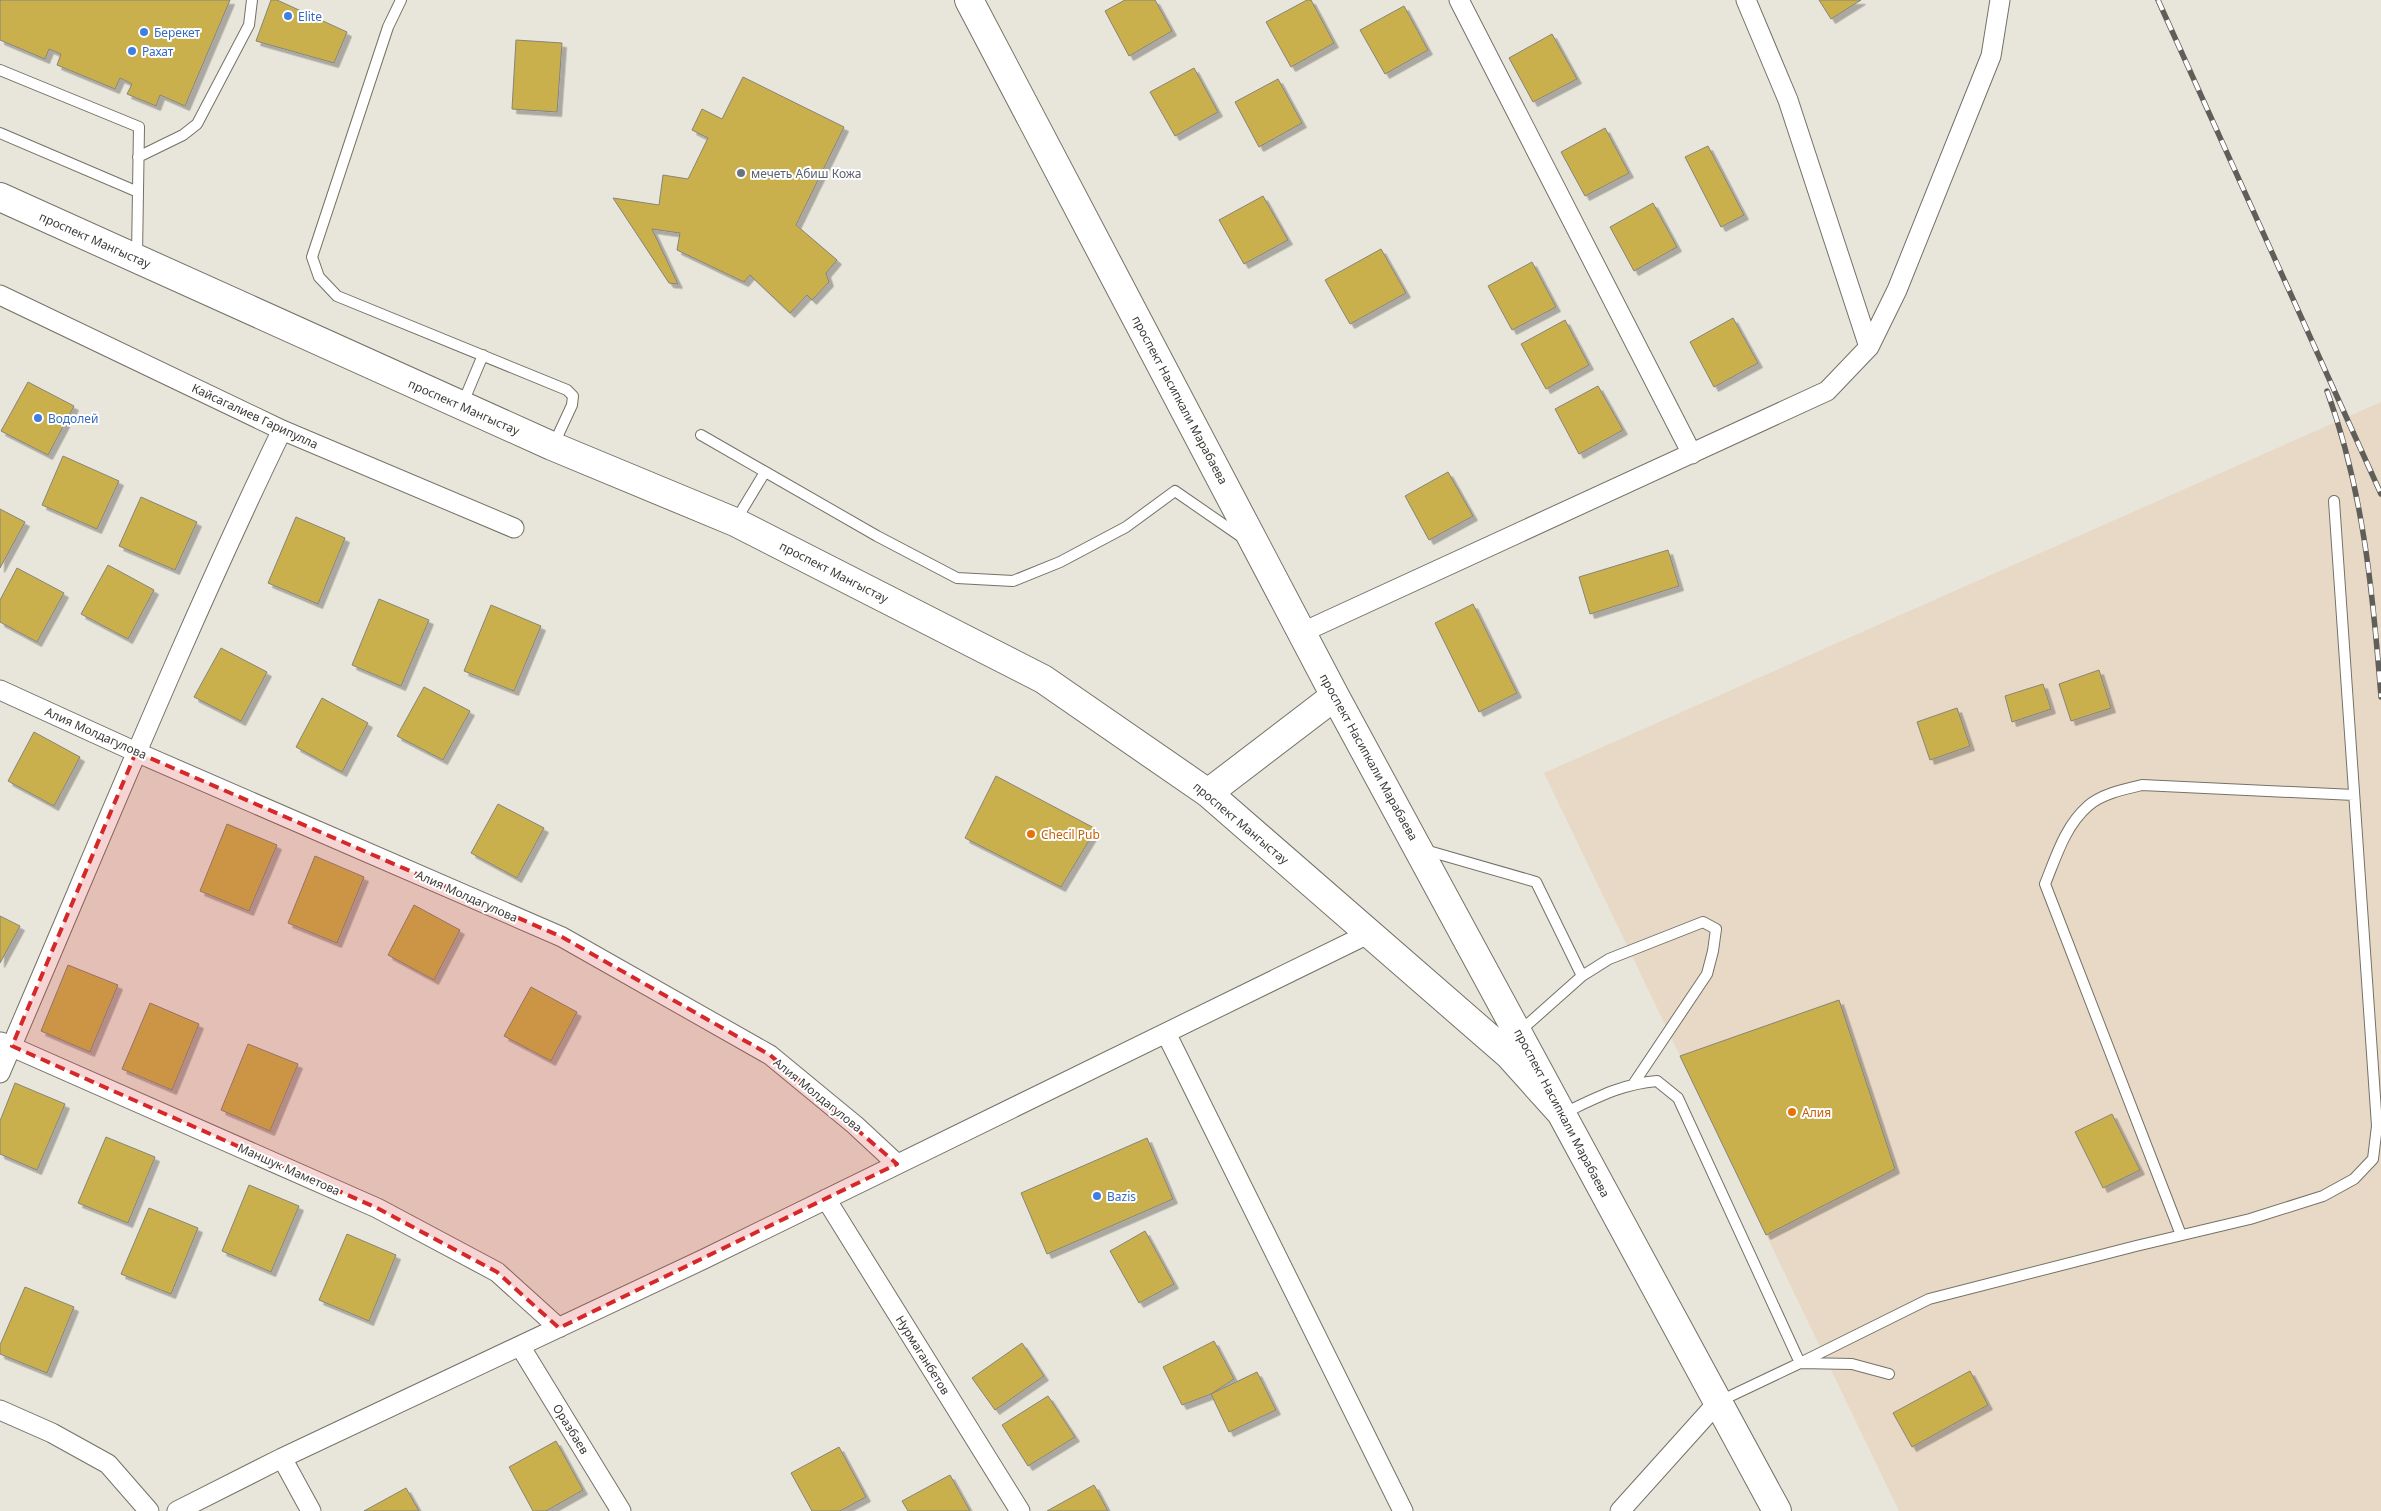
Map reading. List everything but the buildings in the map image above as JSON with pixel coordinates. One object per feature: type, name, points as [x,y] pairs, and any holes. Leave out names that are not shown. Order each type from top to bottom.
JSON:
[{"type":"street","name":"проспект Насипкали Марабаева","points":[[969,0],[1335,696],[1519,1032],[1777,1511]]},
{"type":"street","points":[[1459,0],[1692,454]]},
{"type":"street","points":[[1746,0],[1788,100],[1869,347]]},
{"type":"street","points":[[1303,632],[1827,391],[1869,347],[1897,290],[1991,56],[2000,0]]},
{"type":"street","name":"проспект Мангыстау","points":[[0,196],[552,446],[735,522],[1043,679],[1208,793],[1509,1054],[1562,1114]]},
{"type":"street","name":"Кайсагалиев Гарипулла","points":[[0,295],[282,430],[514,528]]},
{"type":"street","points":[[0,1073],[6,1044],[215,573],[282,430]]},
{"type":"street","name":"Алия Молдагулова","points":[[0,690],[136,752],[562,937],[770,1055],[856,1125],[897,1164]]},
{"type":"street","points":[[1208,793],[1335,696]]},
{"type":"street","points":[[177,1511],[282,1458],[826,1199],[1370,933]]},
{"type":"street","points":[[1166,1033],[1403,1511]]},
{"type":"street","name":"Маншук Маметова","points":[[6,1044],[377,1208],[497,1272],[558,1328]]},
{"type":"street","name":"Нурмаганбетов","points":[[826,1199],[1020,1511]]},
{"type":"street","name":"Оразбаев","points":[[520,1346],[621,1511]]},
{"type":"street","points":[[1620,1511],[1718,1402]]},
{"type":"street","points":[[0,1410],[52,1433],[108,1464],[149,1511]]},
{"type":"street","points":[[282,1458],[312,1511]]},
{"type":"lane","points":[[138,157],[183,135],[196,124],[249,26],[252,0]]},
{"type":"lane","points":[[402,0],[388,27],[312,257],[319,277],[337,296],[567,390],[573,396],[572,405],[552,446]]},
{"type":"lane","points":[[0,70],[139,126],[136,259]]},
{"type":"lane","points":[[0,133],[138,192]]},
{"type":"lane","points":[[462,406],[483,355]]},
{"type":"lane","points":[[701,435],[877,536],[958,578],[1013,582],[1060,562],[1126,527],[1175,491],[1258,549]]},
{"type":"lane","points":[[735,522],[765,472]]},
{"type":"lane","points":[[1718,1402],[1928,1300],[2250,1219],[2323,1196],[2354,1179],[2373,1159],[2377,1126],[2334,501]]},
{"type":"lane","points":[[2181,1235],[2045,884],[2063,838],[2088,806],[2116,792],[2142,785],[2354,795]]},
{"type":"lane","points":[[1419,849],[1536,882],[1582,976]]},
{"type":"lane","points":[[1519,1032],[1582,976],[1609,959],[1703,922],[1716,929],[1714,950],[1707,974],[1634,1083]]},
{"type":"lane","points":[[1562,1114],[1611,1090],[1634,1083],[1657,1081],[1678,1098],[1800,1363]]},
{"type":"lane","points":[[1800,1363],[1852,1364],[1889,1374]]},
{"type":"highlighted area","points":[[136,752],[562,937],[770,1055],[897,1164],[559,1328],[497,1272],[377,1208],[12,1046]]},
{"type":"shaded area","points":[[2381,402],[2381,1511],[1899,1511],[1544,773]]},
{"type":"railway","points":[[2158,0],[2381,494]]},
{"type":"railway","points":[[2327,391],[2350,466],[2358,503],[2370,580],[2381,697]]},
{"type":"place","name":"Elite","points":[[288,16]]},
{"type":"place","name":"Берекет","points":[[144,32]]},
{"type":"place","name":"Рахат","points":[[132,51]]},
{"type":"place","name":"мечеть Абиш Кожа","points":[[741,173]]},
{"type":"place","name":"Водолей","points":[[38,418]]},
{"type":"place","name":"Checil Pub","points":[[1031,834]]},
{"type":"place","name":"Алия","points":[[1792,1112]]},
{"type":"place","name":"Bazis","points":[[1097,1196]]}]
